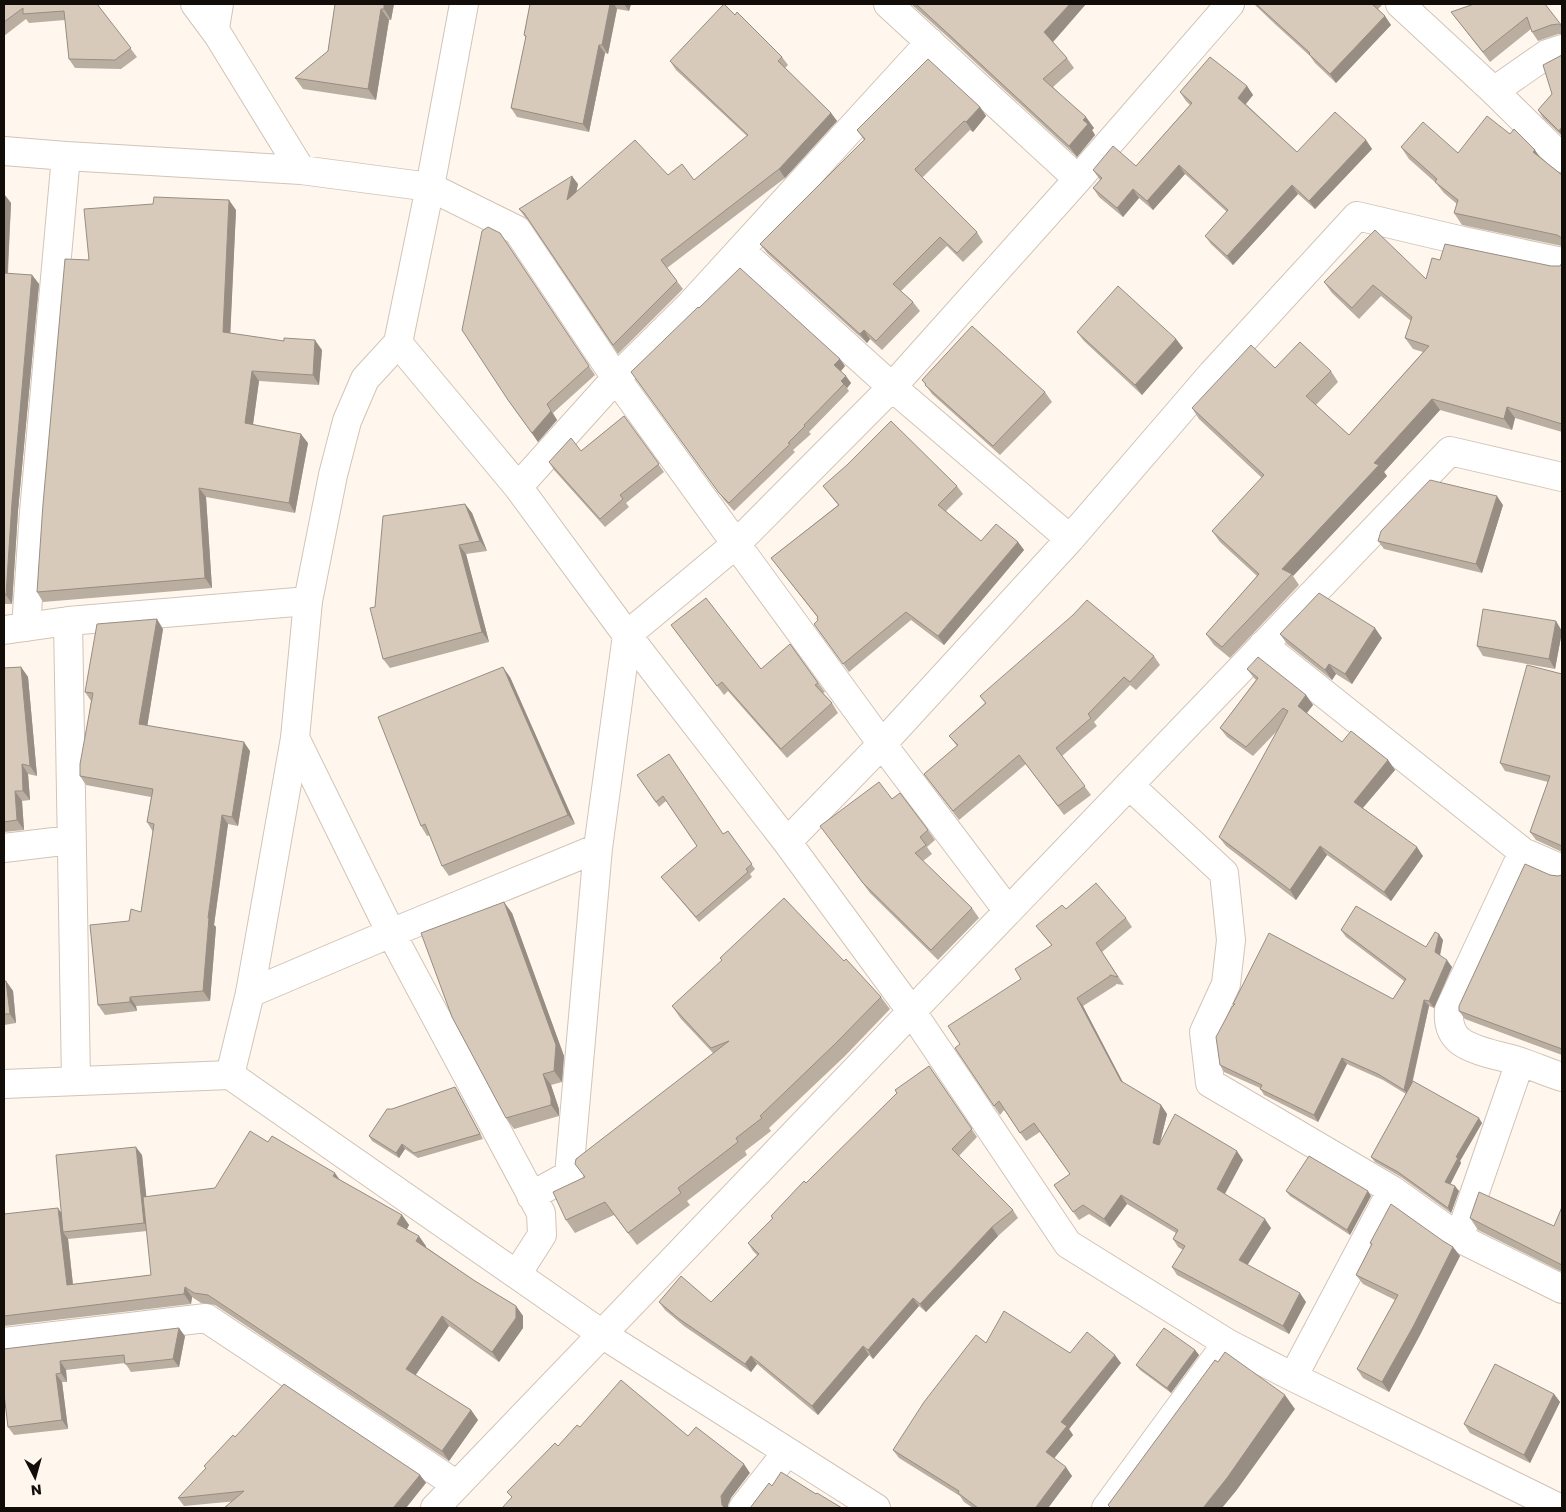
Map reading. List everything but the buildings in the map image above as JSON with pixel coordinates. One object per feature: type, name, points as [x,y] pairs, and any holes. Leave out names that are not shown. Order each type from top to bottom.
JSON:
[{"type":"street","points":[[195,4],[218,35],[301,170]]},
{"type":"street","points":[[230,1075],[250,993],[295,738],[308,601],[333,475],[347,421],[365,379],[398,343],[430,188],[464,4]]},
{"type":"street","points":[[888,4],[1078,179]]},
{"type":"street","points":[[1400,4],[1494,91],[1562,158]]},
{"type":"street","points":[[531,1196],[569,1175],[598,848],[627,635],[736,544],[892,387],[1078,179],[1217,8]]},
{"type":"street","points":[[518,487],[616,378],[690,305],[930,42]]},
{"type":"street","points":[[1494,91],[1547,54],[1562,49]]},
{"type":"street","points":[[4,151],[301,170],[430,188],[517,230],[616,378],[882,744],[1008,911]]},
{"type":"street","points":[[66,156],[34,512],[15,629],[68,621],[308,601]]},
{"type":"street","points":[[787,842],[882,744],[1070,539],[1212,374],[1357,216],[1562,262]]},
{"type":"street","points":[[740,250],[892,387],[1070,539]]},
{"type":"street","points":[[398,343],[518,487],[627,635],[787,842],[912,1012],[1068,1244],[1227,1342],[1293,1377],[1559,1508]]},
{"type":"street","points":[[435,1508],[1450,451],[1562,477]]},
{"type":"street","points":[[68,621],[76,1081]]},
{"type":"street","points":[[1263,645],[1523,852],[1562,868]]},
{"type":"street","points":[[295,738],[391,933],[541,1213],[542,1236],[517,1274]]},
{"type":"street","points":[[1129,785],[1224,873],[1231,940],[1226,984],[1204,1032],[1210,1083],[1392,1190],[1459,1238],[1562,1289]]},
{"type":"street","points":[[4,848],[71,840]]},
{"type":"street","points":[[250,993],[598,848]]},
{"type":"street","points":[[1523,852],[1449,1010],[1448,1021],[1452,1032],[1468,1046],[1520,1062],[1562,1078]]},
{"type":"street","points":[[1459,1238],[1520,1062]]},
{"type":"street","points":[[4,1084],[230,1075],[602,1334],[876,1508]]},
{"type":"street","points":[[1293,1377],[1392,1190]]},
{"type":"street","points":[[4,1342],[206,1318],[457,1485]]},
{"type":"street","points":[[1106,1508],[1227,1342]]},
{"type":"street","points":[[743,1508],[787,1452]]},
{"type":"lane","points":[[218,35],[223,4]]}]
